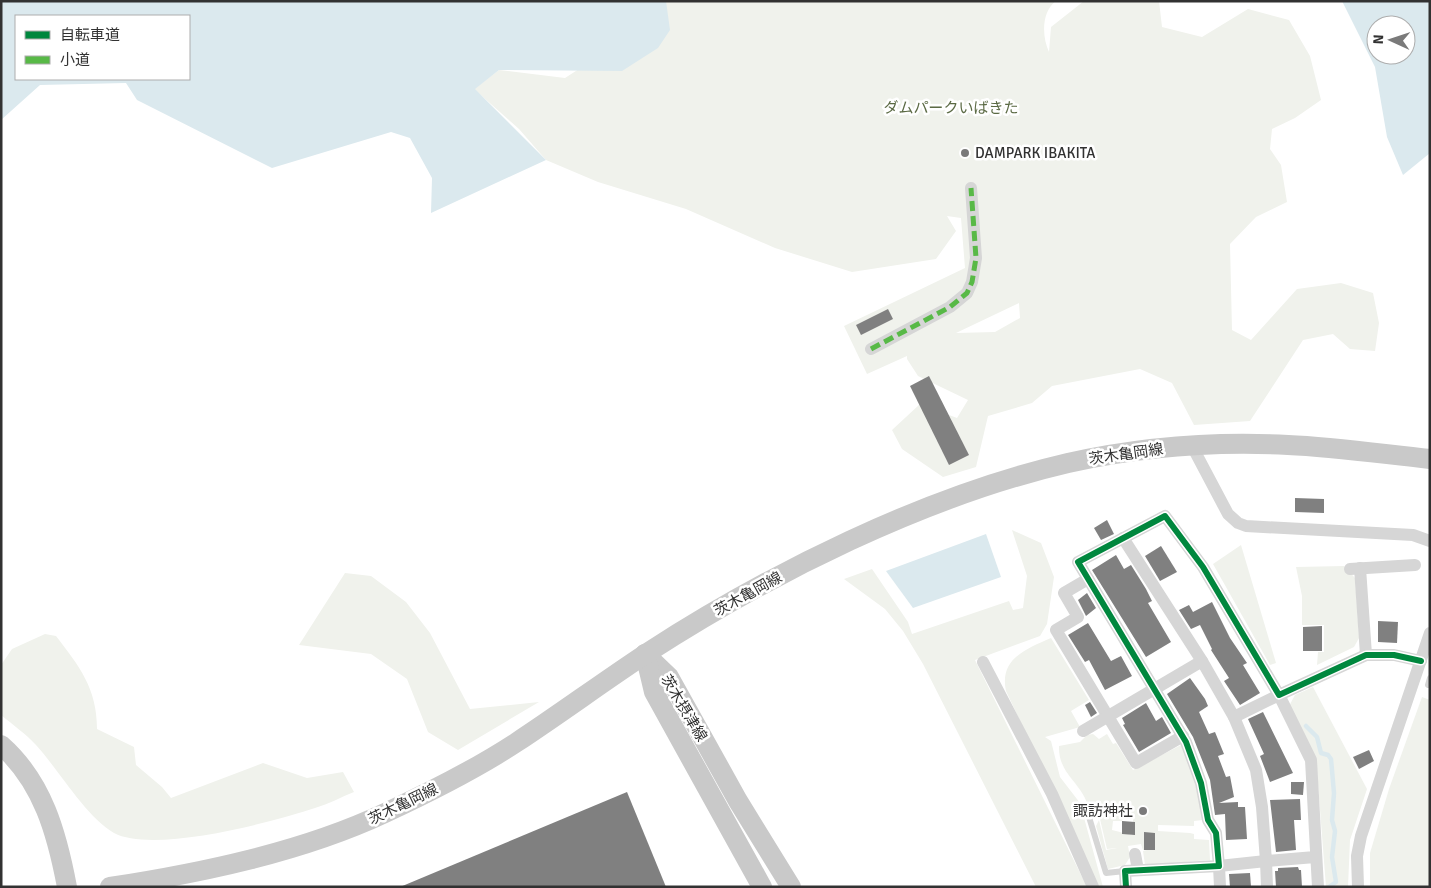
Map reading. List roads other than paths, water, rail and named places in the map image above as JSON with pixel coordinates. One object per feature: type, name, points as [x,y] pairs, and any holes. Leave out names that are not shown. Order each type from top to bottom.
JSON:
[{"type":"main road","name":"茨木亀岡線","points":[[110,887],[271,853],[352,828],[474,768],[516,743],[645,654],[736,600],[818,557],[877,529],[1013,478],[1066,464],[1130,452],[1192,446],[1292,445],[1430,459]]},
{"type":"main road","name":"茨木摂津線","points":[[645,654],[654,692],[762,887]]},
{"type":"main road","name":"茨木摂津線","points":[[645,654],[669,677],[738,801],[791,887]]},
{"type":"main road","points":[[1,745],[22,768],[36,788],[44,805],[60,849],[66,887]]},
{"type":"street","points":[[870,348],[950,308],[966,293],[972,282],[976,258],[971,188]]},
{"type":"street","points":[[1192,446],[1224,506],[1232,519],[1238,523],[1246,526],[1413,535],[1430,541]]},
{"type":"street","points":[[1220,887],[1216,833],[1208,820],[1201,783],[1183,736],[1078,562],[1165,516],[1203,567],[1279,695],[1311,760],[1318,887]]},
{"type":"street","points":[[1123,538],[1202,662],[1234,717],[1256,770],[1262,807],[1267,887]]},
{"type":"street","points":[[1366,655],[1355,569],[1415,565]]},
{"type":"street","points":[[1088,579],[1064,593],[1078,617],[1056,630],[1136,764],[1183,736]]},
{"type":"street","points":[[1358,887],[1357,856],[1362,836],[1430,633]]},
{"type":"street","points":[[1234,717],[1366,655],[1394,655],[1421,661]]},
{"type":"street","points":[[1083,731],[1202,662]]},
{"type":"street","points":[[984,669],[1052,794],[1093,887]]},
{"type":"street","points":[[1126,887],[1135,854]]},
{"type":"street","points":[[1131,871],[1219,866],[1316,857]]},
{"type":"lane","points":[[1430,678],[1428,685],[1430,685]]},
{"type":"lane","points":[[1100,813],[1089,817],[1106,873],[1131,871]]},
{"type":"waterway","points":[[1306,726],[1317,737],[1321,753],[1328,755],[1331,759],[1334,793],[1332,820],[1335,831],[1332,857],[1336,882],[1329,887]]},
{"type":"place","name":"DAMPARK IBAKITA","points":[[965,153]]},
{"type":"place","name":"諏訪神社","points":[[1143,811]]},
{"type":"park label","name":"ダムパークいばきた","points":[[951,108]]}]
